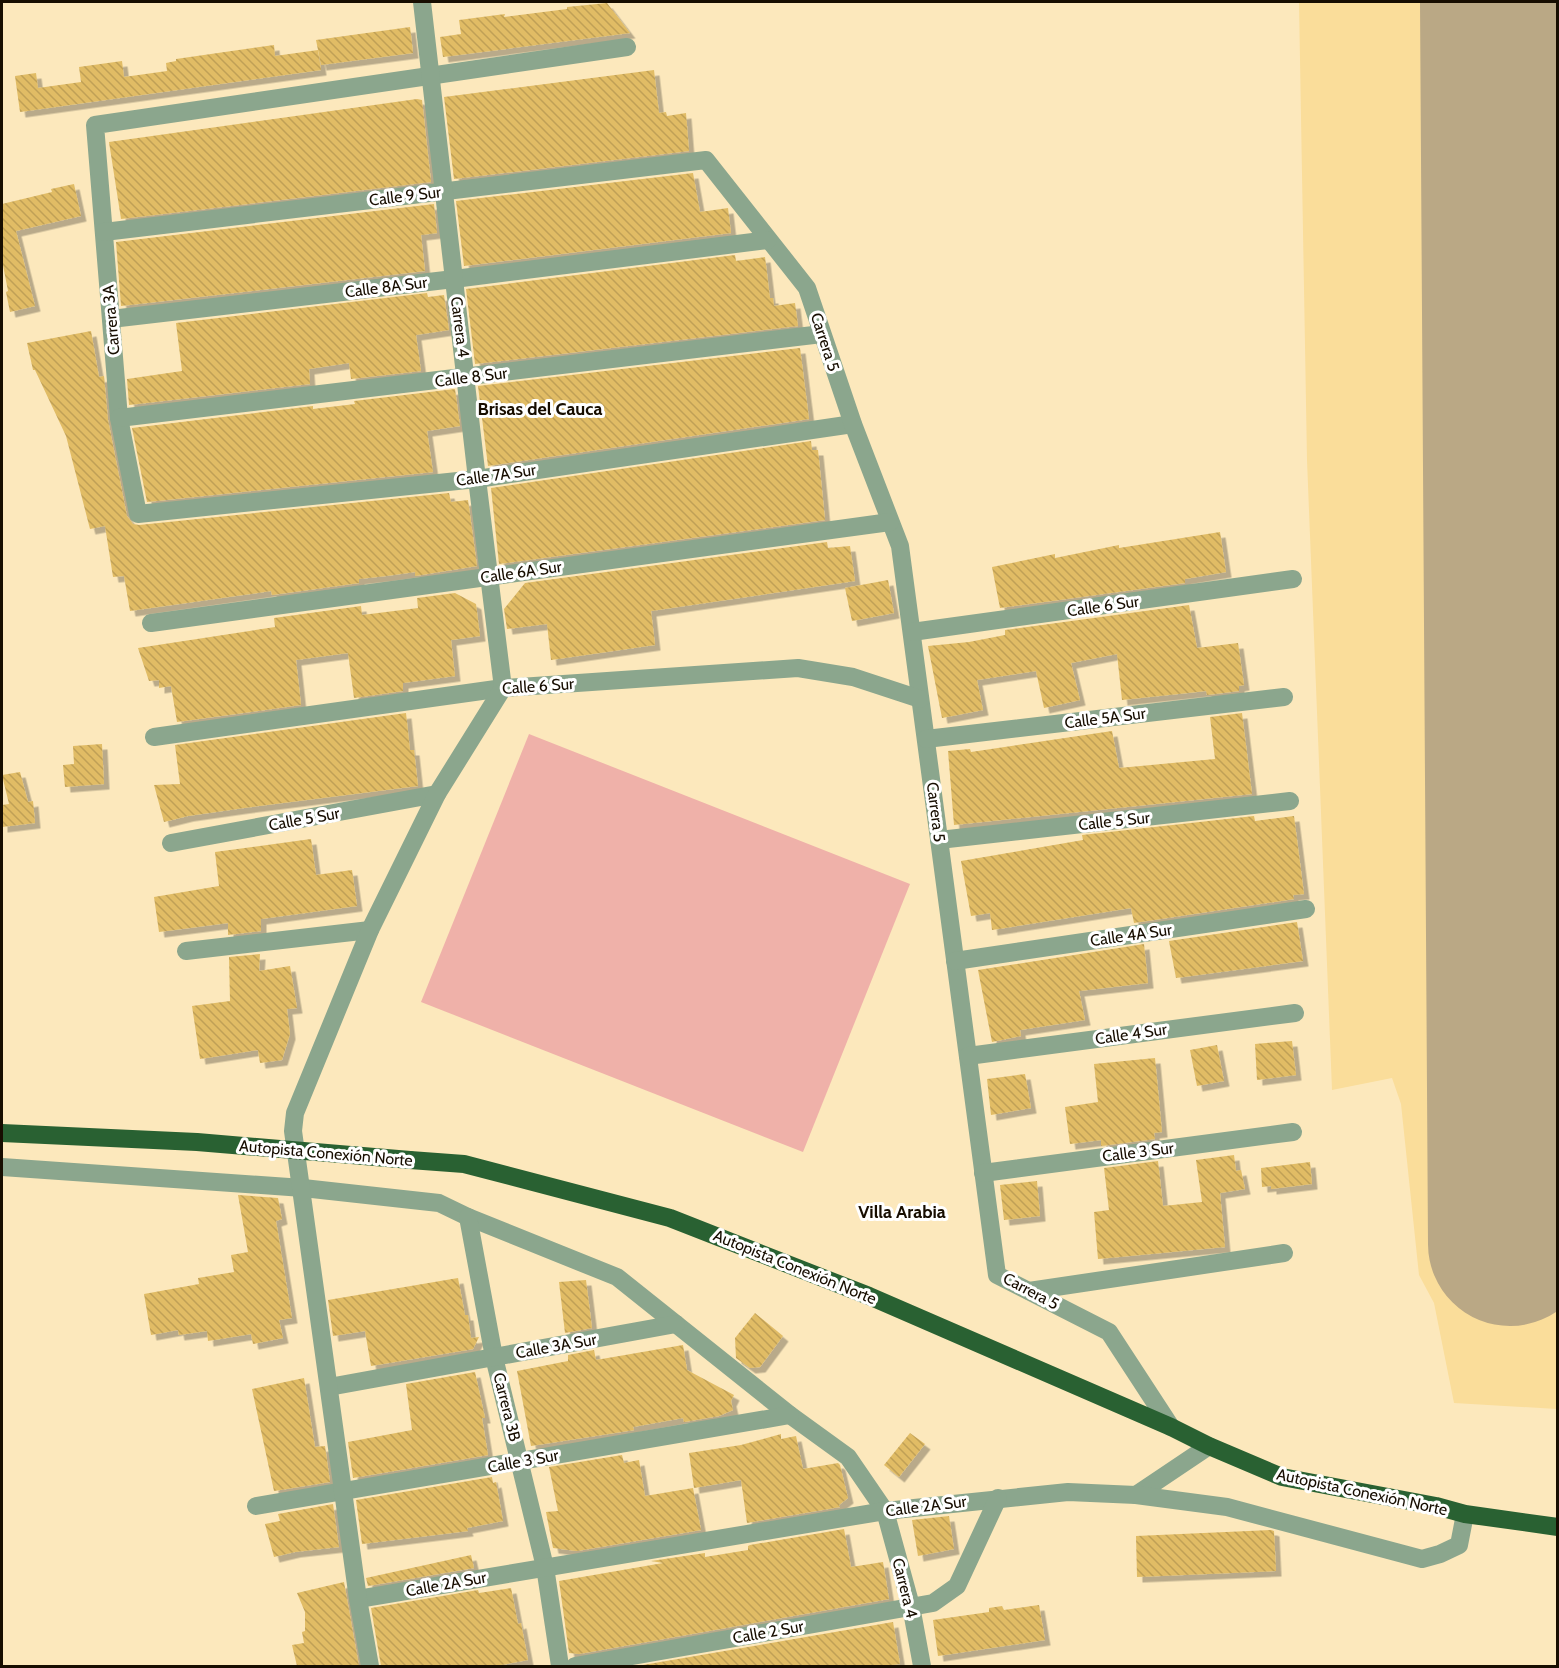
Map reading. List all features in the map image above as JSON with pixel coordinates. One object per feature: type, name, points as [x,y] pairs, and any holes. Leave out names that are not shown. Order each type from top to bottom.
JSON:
[{"type":"highway","name":"Autopista Conexión Norte","points":[[2,1133],[197,1143],[464,1164],[670,1218],[869,1296],[1171,1427],[1282,1478],[1436,1506],[1465,1514],[1557,1527]]},
{"type":"street","name":"Carrera 4","points":[[422,2],[503,688]]},
{"type":"street","points":[[430,75],[627,47]]},
{"type":"street","name":"Carrera 3A","points":[[138,514],[119,418],[95,125],[430,75]]},
{"type":"street","name":"Calle 9 Sur","points":[[104,232],[706,160]]},
{"type":"street","name":"Carrera 5","points":[[706,160],[807,288],[853,424],[900,546],[997,1275],[1109,1332],[1171,1427]]},
{"type":"street","name":"Calle 8A Sur","points":[[111,319],[768,240]]},
{"type":"street","name":"Calle 8 Sur","points":[[119,418],[822,334]]},
{"type":"street","name":"Calle 7A Sur","points":[[138,514],[477,478],[853,424]]},
{"type":"street","name":"Calle 6A Sur","points":[[151,623],[890,522]]},
{"type":"street","name":"Calle 6 Sur","points":[[912,632],[1293,579]]},
{"type":"street","name":"Calle 6 Sur","points":[[154,736],[503,688],[798,668],[853,677],[920,699]]},
{"type":"street","points":[[370,1666],[358,1599],[303,1188],[293,1131],[295,1113],[370,930],[436,794],[503,688]]},
{"type":"street","name":"Calle 5A Sur","points":[[926,739],[1284,697]]},
{"type":"street","name":"Calle 5 Sur","points":[[171,843],[436,794]]},
{"type":"street","name":"Calle 5 Sur","points":[[939,840],[1290,801]]},
{"type":"street","name":"Calle 4A Sur","points":[[955,961],[1306,909]]},
{"type":"street","points":[[186,951],[370,930]]},
{"type":"street","name":"Calle 4 Sur","points":[[968,1056],[1295,1013]]},
{"type":"street","name":"Calle 3 Sur","points":[[983,1173],[1293,1132]]},
{"type":"street","name":"Carrera 4","points":[[2,1167],[303,1188],[439,1203],[617,1277],[790,1415],[848,1456],[885,1511],[911,1606],[922,1666]]},
{"type":"street","name":"Carrera 3B","points":[[468,1217],[495,1357],[545,1567],[560,1666]]},
{"type":"street","points":[[1029,1291],[1284,1253]]},
{"type":"street","name":"Calle 3A Sur","points":[[329,1387],[676,1324]]},
{"type":"street","name":"Calle 3 Sur","points":[[256,1506],[790,1415]]},
{"type":"street","points":[[1136,1495],[1209,1446]]},
{"type":"street","name":"Calle 2A Sur","points":[[358,1599],[885,1511],[1068,1492],[1136,1495],[1227,1506],[1422,1559],[1459,1545],[1465,1514]]},
{"type":"street","name":"Calle 2 Sur","points":[[575,1666],[933,1603],[957,1586],[998,1498]]},
{"type":"shaded area","points":[[1299,2],[1557,2],[1557,1409],[1454,1403],[1434,1303],[1419,1275],[1401,1104],[1392,1078],[1332,1090],[1307,460]]},
{"type":"shaded area","points":[[529,734],[910,884],[803,1152],[421,1002]]},
{"type":"building","points":[[607,3],[630,33],[443,57],[440,37],[461,34],[459,20],[505,14],[504,17]]},
{"type":"building","points":[[410,27],[413,53],[321,65],[316,40]]},
{"type":"building","points":[[274,45],[275,56],[318,50],[321,70],[20,112],[15,76],[36,73],[38,88],[81,82],[79,67],[122,61],[124,77],[167,71],[166,63],[176,61],[176,59]]},
{"type":"building","points":[[654,70],[659,113],[666,112],[667,116],[686,113],[689,151],[454,179],[444,97]]},
{"type":"building","points":[[422,100],[431,182],[121,219],[109,142]]},
{"type":"building","points":[[693,173],[700,212],[728,208],[731,233],[464,266],[456,201]]},
{"type":"building","points":[[74,184],[81,216],[16,231],[35,306],[10,312],[2,260],[2,204],[52,192],[51,189]]},
{"type":"building","points":[[434,204],[437,233],[421,235],[425,271],[121,306],[116,242]]},
{"type":"building","points":[[735,255],[736,261],[765,257],[770,298],[773,298],[774,306],[795,303],[798,326],[475,364],[466,289]]},
{"type":"building","points":[[427,293],[428,297],[444,295],[449,330],[416,335],[421,371],[351,379],[349,363],[309,369],[310,384],[129,405],[127,379],[182,371],[176,323]]},
{"type":"building","points":[[91,331],[99,377],[104,376],[108,420],[127,516],[133,524],[449,493],[451,502],[468,500],[477,566],[415,576],[415,572],[359,579],[359,583],[272,595],[271,591],[130,611],[124,576],[113,577],[105,526],[90,529],[66,436],[33,370],[27,343]]},
{"type":"building","points":[[800,348],[809,419],[488,466],[478,386]]},
{"type":"building","points":[[455,389],[460,426],[427,431],[433,472],[147,502],[132,428],[313,406],[313,409],[355,404],[354,401]]},
{"type":"building","points":[[811,441],[812,450],[818,450],[825,520],[499,564],[491,488]]},
{"type":"building","points":[[1220,532],[1226,572],[1185,579],[1185,583],[1000,608],[992,567],[1055,554],[1055,558],[1119,545],[1119,548]]},
{"type":"building","points":[[827,542],[828,548],[850,546],[855,581],[651,611],[655,645],[551,660],[547,624],[507,629],[504,609],[525,583]]},
{"type":"building","points":[[888,580],[894,613],[852,621],[845,588]]},
{"type":"building","points":[[455,593],[476,604],[480,636],[451,640],[455,676],[403,683],[403,691],[354,698],[348,653],[296,660],[301,705],[177,722],[171,686],[159,688],[159,680],[149,681],[138,648],[275,627],[274,618],[361,606],[362,615],[418,608],[417,598]]},
{"type":"building","points":[[1189,605],[1197,648],[1238,643],[1244,685],[1239,686],[1239,691],[1207,695],[1206,691],[1122,700],[1117,654],[1071,663],[1080,700],[1044,708],[1036,671],[977,680],[983,710],[942,718],[928,646],[969,642],[1005,635],[1005,630]]},
{"type":"building","points":[[406,713],[410,750],[414,750],[418,786],[244,808],[164,822],[154,785],[180,784],[175,745]]},
{"type":"building","points":[[1242,713],[1252,794],[954,825],[948,751],[970,749],[971,752],[1112,731],[1119,768],[1215,759],[1210,717]]},
{"type":"building","points":[[102,744],[104,784],[65,787],[63,765],[74,764],[73,746]]},
{"type":"building","points":[[20,772],[28,802],[33,801],[35,823],[2,827],[2,805],[9,804],[2,775]]},
{"type":"building","points":[[1254,816],[1255,821],[1294,816],[1304,894],[1293,895],[1294,899],[1134,923],[1131,908],[992,930],[990,913],[971,916],[961,861],[1083,840],[1082,835]]},
{"type":"building","points":[[311,839],[316,875],[352,870],[357,906],[261,919],[261,931],[228,935],[228,923],[159,932],[154,897],[219,886],[215,852]]},
{"type":"building","points":[[1297,922],[1303,961],[1176,978],[1169,941]]},
{"type":"building","points":[[1144,944],[1148,983],[1079,991],[1085,1020],[1020,1030],[1021,1036],[992,1042],[978,970]]},
{"type":"building","points":[[260,954],[259,971],[290,966],[297,1008],[287,1009],[290,1034],[282,1060],[260,1063],[258,1050],[200,1059],[192,1006],[230,1001],[229,957]]},
{"type":"building","points":[[1292,1041],[1296,1075],[1257,1080],[1255,1044]]},
{"type":"building","points":[[1217,1045],[1224,1081],[1197,1086],[1190,1050]]},
{"type":"building","points":[[1155,1058],[1162,1132],[1154,1133],[1155,1139],[1101,1146],[1101,1140],[1070,1144],[1065,1107],[1098,1102],[1094,1064]]},
{"type":"building","points":[[1025,1074],[1031,1108],[991,1115],[987,1079]]},
{"type":"building","points":[[1234,1155],[1236,1171],[1241,1170],[1245,1189],[1220,1193],[1225,1247],[1098,1259],[1094,1212],[1109,1210],[1104,1168],[1158,1161],[1163,1206],[1202,1202],[1196,1160]]},
{"type":"building","points":[[1310,1162],[1312,1184],[1271,1189],[1271,1186],[1262,1187],[1261,1168]]},
{"type":"building","points":[[1037,1181],[1040,1216],[1004,1220],[1000,1185]]},
{"type":"building","points":[[238,1195],[278,1198],[282,1219],[276,1221],[292,1318],[279,1320],[283,1338],[253,1344],[251,1334],[208,1341],[207,1331],[179,1335],[178,1330],[151,1335],[144,1294],[199,1284],[198,1278],[234,1272],[231,1255],[248,1252]]},
{"type":"building","points":[[458,1278],[465,1315],[468,1315],[471,1338],[479,1337],[473,1349],[371,1366],[365,1331],[333,1336],[328,1300]]},
{"type":"building","points":[[586,1280],[592,1328],[565,1333],[559,1282]]},
{"type":"building","points":[[755,1313],[783,1336],[760,1367],[750,1368],[736,1358],[735,1338]]},
{"type":"building","points":[[683,1345],[687,1370],[734,1395],[731,1401],[733,1410],[719,1416],[684,1422],[683,1418],[633,1427],[634,1430],[531,1446],[517,1371],[568,1361],[568,1355],[594,1350],[596,1360]]},
{"type":"building","points":[[475,1372],[485,1418],[482,1418],[488,1455],[353,1478],[348,1442],[412,1430],[406,1384]]},
{"type":"building","points":[[304,1378],[315,1447],[325,1446],[330,1482],[274,1491],[252,1389]]},
{"type":"building","points":[[910,1433],[925,1444],[899,1477],[884,1465]]},
{"type":"building","points":[[781,1434],[781,1439],[796,1436],[803,1469],[838,1463],[840,1465],[848,1498],[839,1505],[840,1507],[747,1523],[741,1480],[694,1488],[689,1453],[741,1445]]},
{"type":"building","points":[[622,1455],[624,1463],[639,1460],[645,1496],[693,1488],[701,1530],[577,1551],[553,1548],[546,1512],[558,1511],[549,1467]]},
{"type":"building","points":[[492,1477],[493,1483],[496,1482],[503,1521],[467,1528],[468,1531],[362,1544],[356,1500]]},
{"type":"building","points":[[333,1504],[339,1547],[274,1557],[265,1524],[280,1521],[278,1514]]},
{"type":"building","points":[[949,1516],[954,1549],[918,1556],[912,1520]]},
{"type":"building","points":[[844,1529],[851,1567],[883,1562],[889,1599],[579,1654],[569,1653],[559,1581],[663,1563],[651,1561],[705,1553],[705,1557],[748,1550],[750,1545]]},
{"type":"building","points":[[1274,1531],[1276,1571],[1137,1577],[1136,1536]]},
{"type":"building","points":[[471,1555],[474,1568],[368,1586],[366,1578]]},
{"type":"building","points":[[344,1582],[359,1666],[297,1666],[292,1645],[304,1643],[302,1632],[305,1631],[305,1612],[297,1593]]},
{"type":"building","points":[[511,1588],[528,1660],[496,1666],[381,1666],[371,1608],[478,1590],[479,1593]]},
{"type":"building","points":[[1039,1605],[1045,1640],[938,1656],[933,1620],[989,1612],[989,1608],[1002,1606],[1004,1610]]},
{"type":"building","points":[[893,1622],[900,1664],[883,1666],[637,1666]]},
{"type":"runway","points":[[1502,2],[1510,1244]]},
{"type":"district","name":"Brisas del Cauca","points":[[540,409]]},
{"type":"district","name":"Villa Arabia","points":[[902,1212]]}]
